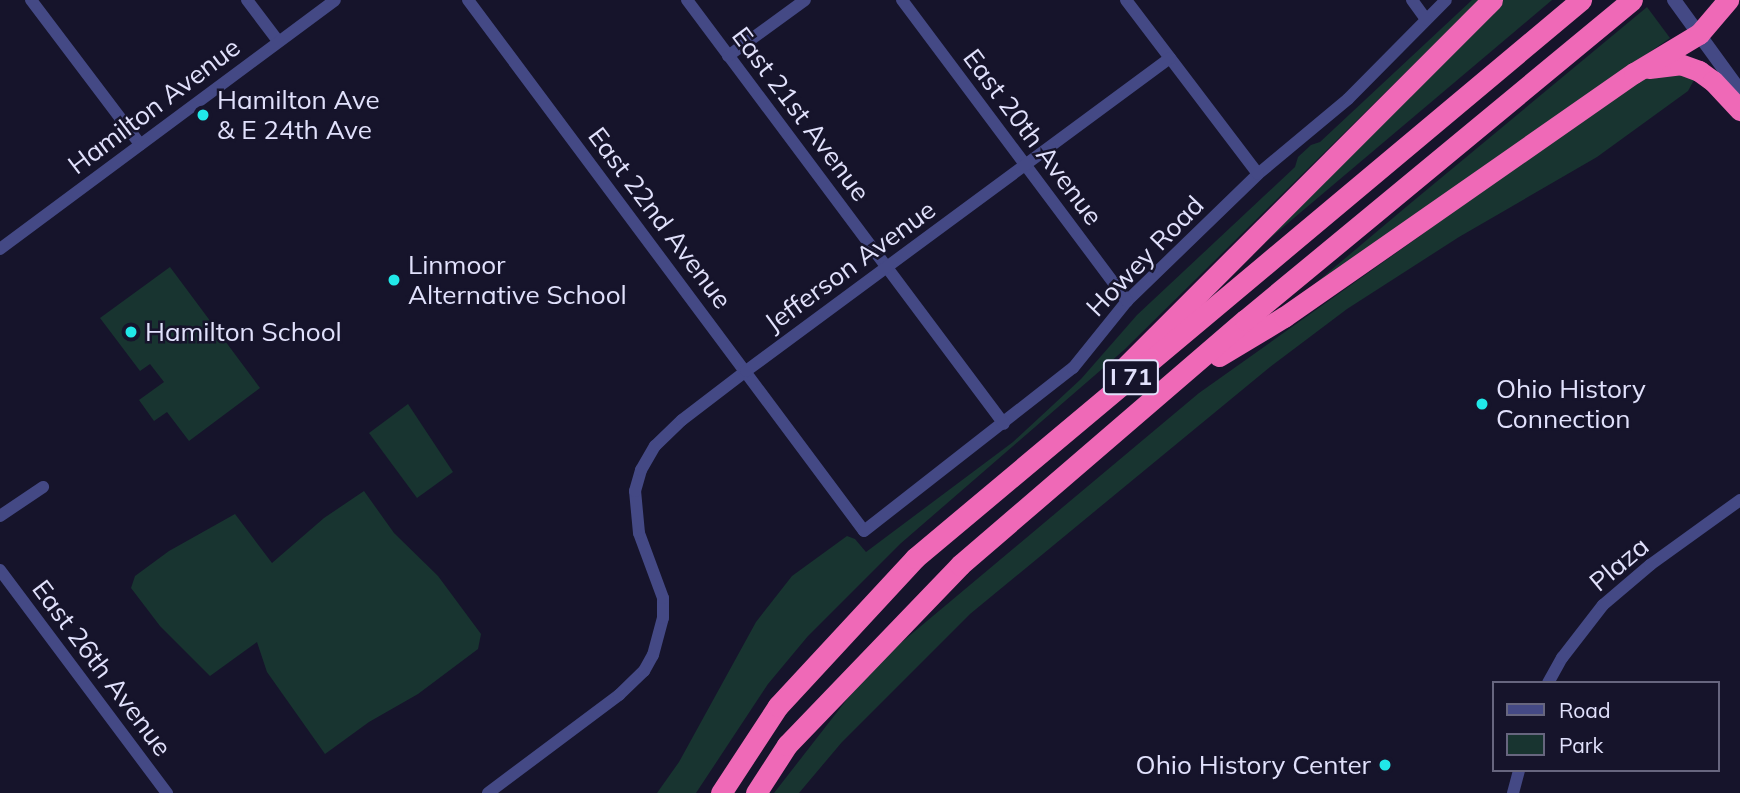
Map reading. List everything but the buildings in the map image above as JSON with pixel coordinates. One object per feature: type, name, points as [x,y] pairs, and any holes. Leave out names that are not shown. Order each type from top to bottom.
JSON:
[{"type":"highway","points":[[1058,438],[1182,307],[1492,0]]},
{"type":"highway","name":"I 71","points":[[721,793],[778,706],[915,558],[1581,0]]},
{"type":"highway","points":[[1183,376],[1284,317],[1634,73],[1699,34],[1728,0]]},
{"type":"highway","name":"I 71","points":[[756,793],[787,746],[960,565],[1245,320],[1626,5]]},
{"type":"highway","points":[[1634,73],[1660,64],[1680,64],[1713,81],[1740,110]]},
{"type":"street","points":[[31,0],[140,144]]},
{"type":"street","points":[[247,0],[278,41]]},
{"type":"street","name":"Hamilton Avenue","points":[[0,249],[335,0]]},
{"type":"street","name":"East 22nd Avenue","points":[[468,0],[864,531]]},
{"type":"street","name":"East 21st Avenue","points":[[687,0],[1004,424]]},
{"type":"street","points":[[729,56],[805,0]]},
{"type":"street","name":"East 20th Avenue","points":[[902,0],[1127,301]]},
{"type":"street","points":[[1126,0],[1258,174]]},
{"type":"street","points":[[1412,0],[1426,19]]},
{"type":"street","name":"Howey Road","points":[[864,531],[1073,368],[1127,301],[1258,174],[1348,99],[1446,0]]},
{"type":"street","points":[[1674,0],[1740,91]]},
{"type":"street","name":"Jefferson Avenue","points":[[488,793],[619,695],[643,671],[659,640],[663,598],[647,556],[636,511],[635,491],[641,470],[655,446],[682,420],[746,371],[1170,58]]},
{"type":"street","points":[[0,516],[43,487]]},
{"type":"street","name":"Plaza","points":[[1549,681],[1562,658],[1603,605],[1650,565],[1740,500]]},
{"type":"street","name":"East 26th Avenue","points":[[0,570],[167,793]]},
{"type":"street","points":[[1513,793],[1518,772]]},
{"type":"green space","points":[[1472,0],[1479,0],[1124,350],[900,544],[808,636],[768,684],[696,793],[657,793],[679,762],[756,622],[792,576],[847,536],[855,539],[866,552],[1013,442],[1081,379],[1137,315],[1295,167],[1298,157],[1311,145],[1320,142]]},
{"type":"green space","points":[[1502,0],[1552,0],[1217,283],[1308,192]]},
{"type":"green space","points":[[1647,7],[1670,38],[1311,287],[1406,207]]},
{"type":"green space","points":[[1699,71],[1688,91],[1597,157],[1459,237],[1347,309],[1270,367],[970,614],[842,742],[799,793],[774,793],[848,698],[890,652],[1199,393],[1420,236],[1469,196],[1634,73]]},
{"type":"green space","points":[[170,267],[260,388],[189,441],[167,412],[154,421],[139,400],[164,382],[150,364],[140,371],[100,318]]},
{"type":"green space","points":[[408,404],[453,472],[417,498],[369,433]]},
{"type":"green space","points":[[364,491],[394,533],[438,576],[481,634],[478,649],[418,694],[369,722],[325,754],[267,672],[257,642],[210,676],[160,626],[131,588],[135,576],[169,551],[235,514],[272,563],[324,518]]},
{"type":"place","name":"Hamilton Ave & E 24th Ave","points":[[203,115]]},
{"type":"place","name":"Linmoor Alternative School","points":[[394,280]]},
{"type":"place","name":"Hamilton School","points":[[131,332]]},
{"type":"place","name":"Ohio History Connection","points":[[1482,404]]},
{"type":"place","name":"Ohio History Center","points":[[1385,765]]}]
